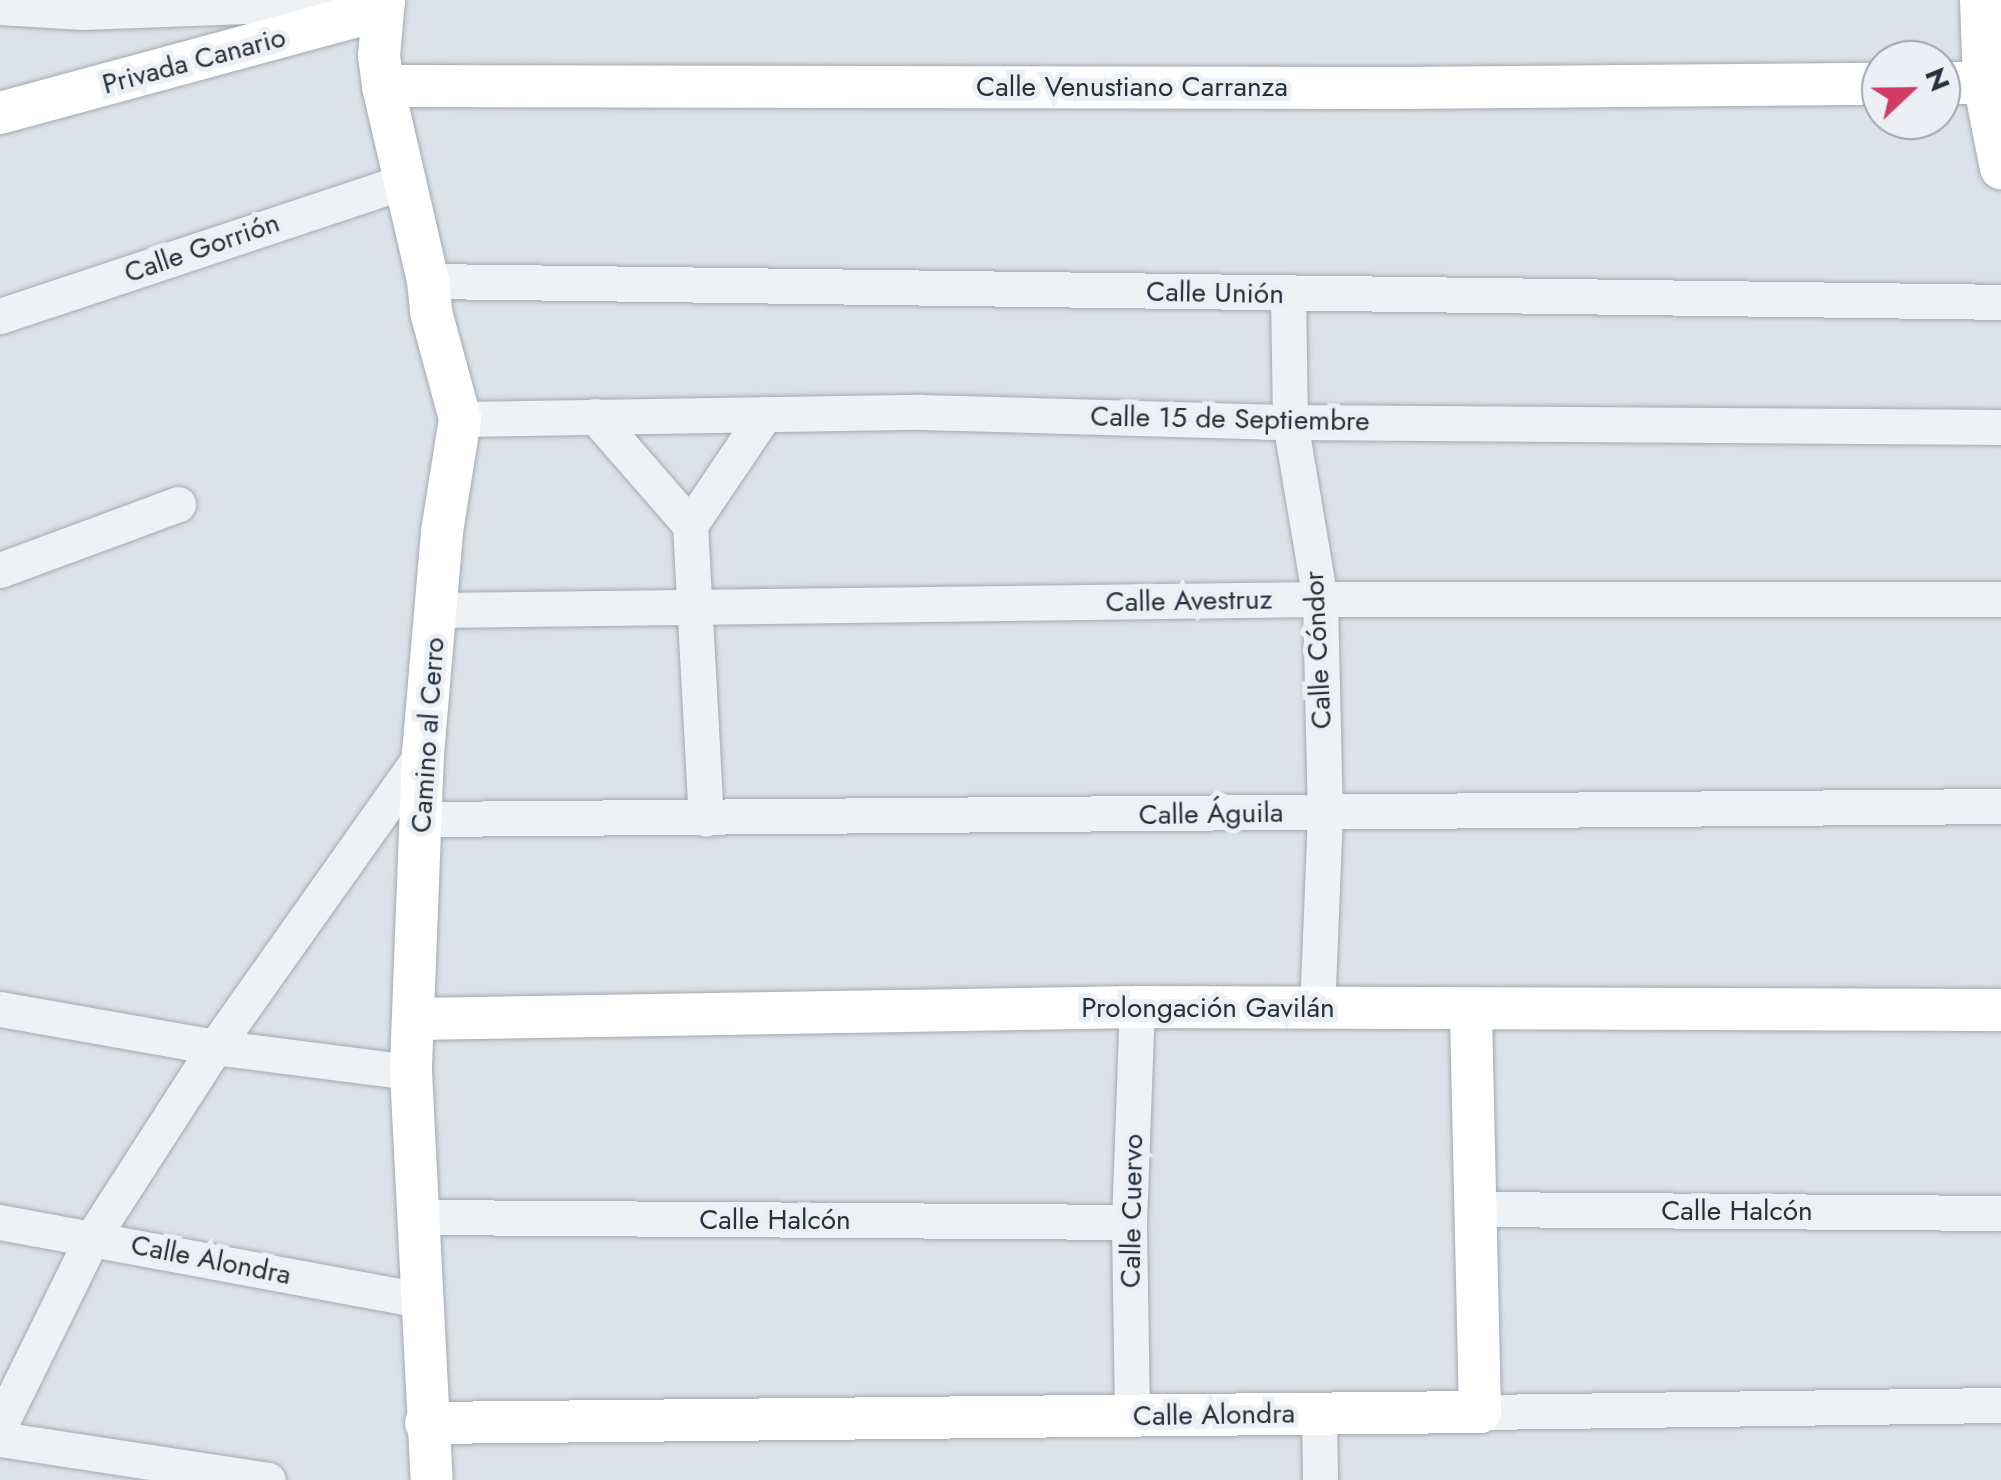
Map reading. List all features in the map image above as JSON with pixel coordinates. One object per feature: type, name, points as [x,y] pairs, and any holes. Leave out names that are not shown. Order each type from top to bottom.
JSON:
[{"type":"main road","points":[[1981,0],[1984,83],[2001,168]]},
{"type":"main road","name":"Camino al Cerro","points":[[377,5],[383,86],[428,281],[431,312],[460,418],[442,532],[423,753],[411,1072],[421,1217],[426,1423],[432,1480]]},
{"type":"main road","name":"Privada Canario","points":[[0,114],[377,5]]},
{"type":"main road","points":[[1961,83],[1984,83]]},
{"type":"main road","name":"Calle Venustiano Carranza","points":[[383,86],[1399,88],[1861,84]]},
{"type":"main road","name":"Prolongación Gavilán","points":[[414,1018],[1137,1007],[2001,1010]]},
{"type":"main road","points":[[1471,1009],[1472,1209],[1480,1412]]},
{"type":"main road","name":"Calle Alondra","points":[[426,1423],[1480,1412]]},
{"type":"street","points":[[0,7],[83,12],[360,2],[377,5]]},
{"type":"street","name":"Calle Gorrión","points":[[0,316],[405,180]]},
{"type":"street","name":"Calle Unión","points":[[428,281],[2001,302]]},
{"type":"street","name":"Calle Cóndor","points":[[1288,294],[1290,422],[1320,599],[1325,813],[1317,1008]]},
{"type":"street","name":"Calle 15 de Septiembre","points":[[460,418],[921,412],[1290,422],[2001,428]]},
{"type":"street","points":[[690,525],[764,414]]},
{"type":"street","points":[[594,416],[690,525],[706,818]]},
{"type":"street","points":[[0,570],[178,504]]},
{"type":"street","name":"Calle Avestruz","points":[[438,610],[1320,599],[2001,599]]},
{"type":"street","points":[[0,1425],[92,1238],[215,1047],[423,753]]},
{"type":"street","name":"Calle Águila","points":[[421,819],[2001,806]]},
{"type":"street","name":"Calle Cuervo","points":[[1132,1416],[1130,1222],[1137,1007]]},
{"type":"street","points":[[0,1009],[215,1047],[411,1072]]},
{"type":"street","name":"Calle Halcón","points":[[1472,1209],[2001,1213]]},
{"type":"street","name":"Calle Halcón","points":[[421,1217],[1130,1222]]},
{"type":"street","name":"Calle Alondra","points":[[0,1222],[421,1300]]},
{"type":"street","name":"Calle Alondra","points":[[1480,1412],[2001,1404]]},
{"type":"street","points":[[1319,1414],[1320,1480]]},
{"type":"street","points":[[0,1439],[268,1480]]}]
